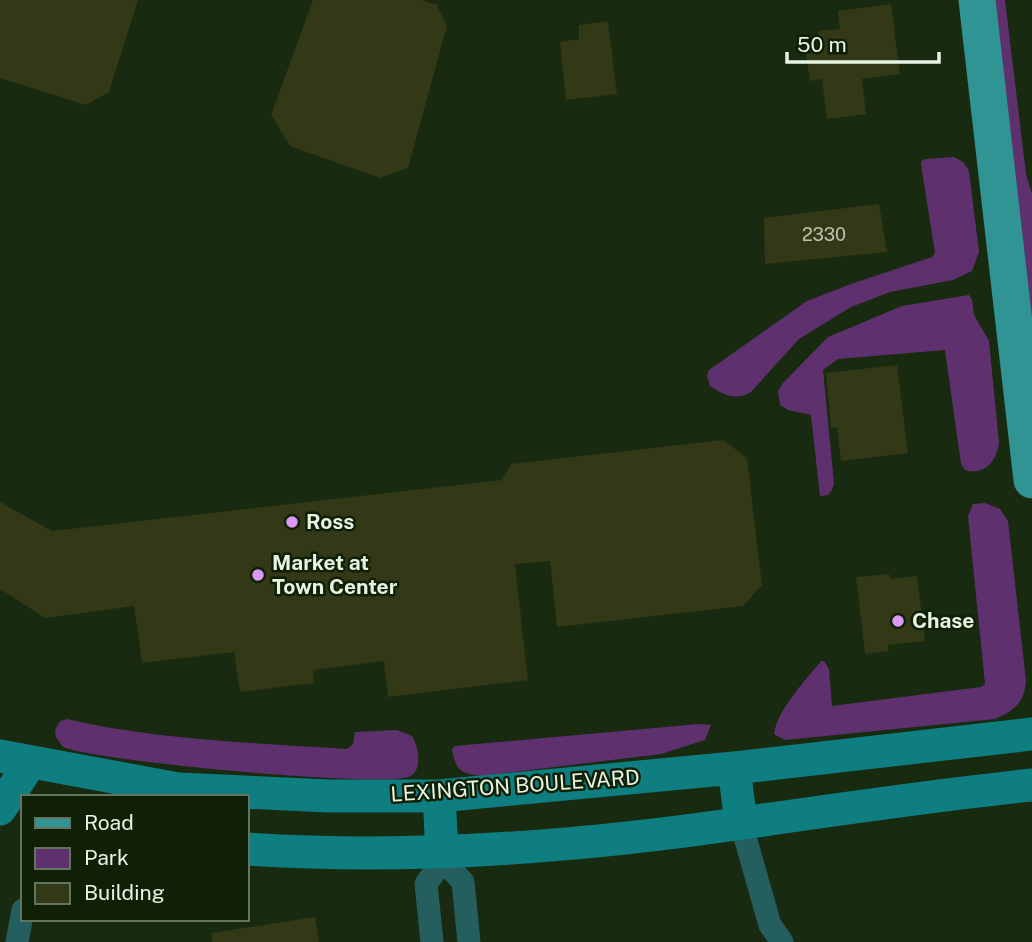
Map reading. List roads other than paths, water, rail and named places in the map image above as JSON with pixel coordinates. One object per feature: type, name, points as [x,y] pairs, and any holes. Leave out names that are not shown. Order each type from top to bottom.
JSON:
[{"type":"main road","points":[[977,0],[1032,480]]},
{"type":"main road","name":"LEXINGTON BOULEVARD","points":[[15,759],[178,789],[329,796],[439,796],[734,768],[1032,734]]},
{"type":"main road","points":[[15,759],[0,810],[21,816]]},
{"type":"main road","points":[[734,768],[741,823]]},
{"type":"main road","points":[[248,849],[443,856],[741,823],[884,801],[1032,785]]},
{"type":"main road","points":[[439,796],[443,856]]},
{"type":"street","points":[[741,823],[770,925],[782,942]]},
{"type":"street","points":[[432,942],[426,884],[443,856],[463,882],[469,942]]},
{"type":"street","points":[[17,942],[21,921]]},
{"type":"place","name":"Ross","points":[[292,522]]},
{"type":"place","name":"Market at Town Center","points":[[258,575]]},
{"type":"place","name":"Chase","points":[[898,621]]}]
